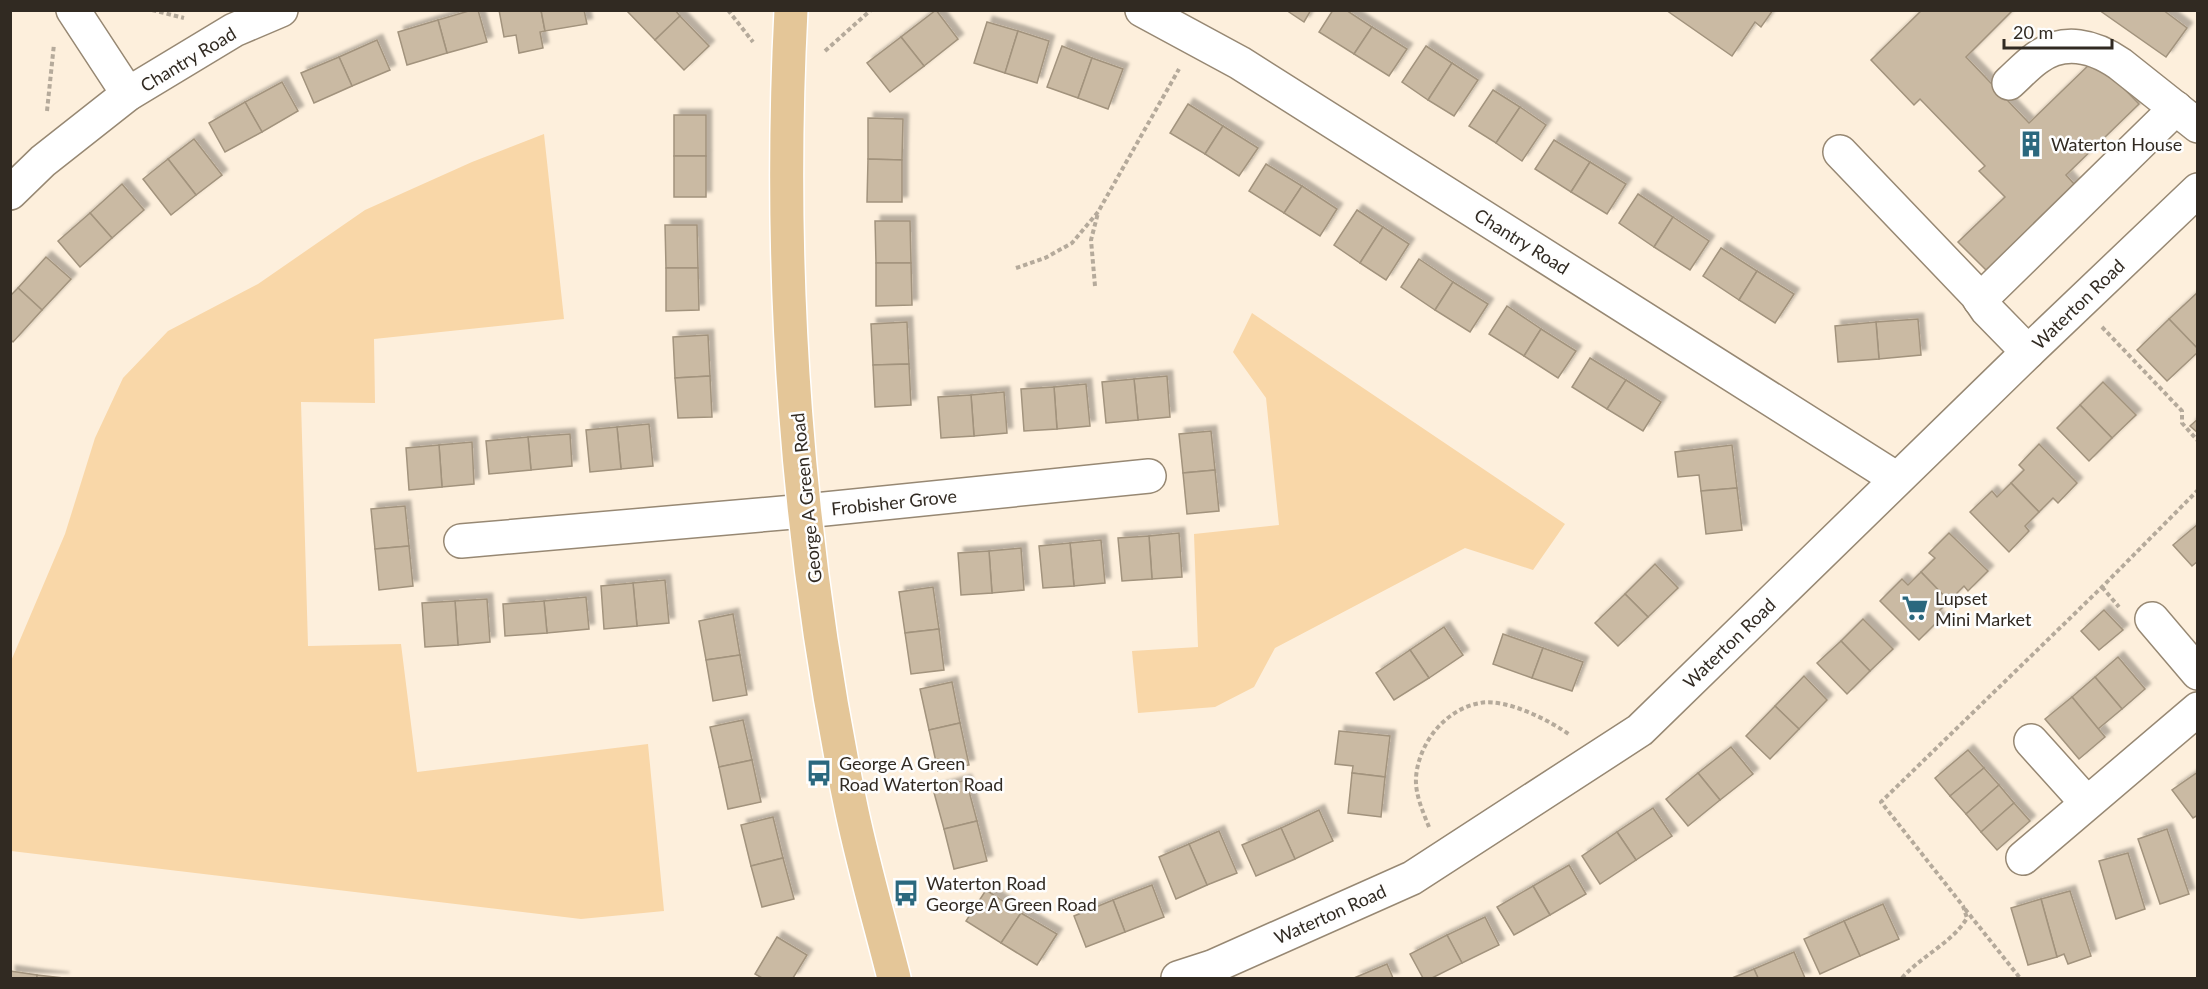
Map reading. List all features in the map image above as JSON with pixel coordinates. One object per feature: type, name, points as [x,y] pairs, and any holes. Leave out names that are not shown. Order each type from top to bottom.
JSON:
[{"type":"main road","name":"George A Green Road","points":[[791,10],[787,84],[790,321],[805,510],[825,662],[852,813],[894,978]]},
{"type":"street","name":"Chantry Road","points":[[10,193],[43,161],[128,94],[234,30],[281,10]]},
{"type":"street","name":"Chantry Road","points":[[1142,10],[1250,69],[1897,479]]},
{"type":"street","name":"Chantry Road","points":[[64,22],[128,94]]},
{"type":"street","points":[[1980,300],[2187,117],[2107,55],[2084,46],[2055,49],[2037,57],[2009,83]]},
{"type":"street","points":[[1840,152],[2028,352]]},
{"type":"street","name":"Waterton Road","points":[[1178,978],[1212,967],[1412,878],[1640,730],[2028,352],[2198,190]]},
{"type":"street","name":"Frobisher Grove","points":[[461,541],[1149,476]]},
{"type":"street","points":[[2152,619],[2198,673]]},
{"type":"street","points":[[2023,858],[2198,709]]},
{"type":"street","points":[[2031,741],[2086,802]]},
{"type":"path","points":[[787,84],[872,10]]},
{"type":"path","points":[[43,161],[64,22]]},
{"type":"path","points":[[1016,268],[1045,258],[1072,243],[1098,212],[1132,148],[1197,39]]},
{"type":"path","points":[[1095,286],[1091,240],[1098,212]]},
{"type":"path","points":[[2079,303],[2182,411],[2182,423],[2198,441]]},
{"type":"path","points":[[1445,857],[1429,827],[1420,803],[1416,780],[1421,753],[1438,727],[1458,712],[1481,703],[1507,705],[1537,716],[1562,729],[1578,741],[1595,759]]},
{"type":"path","points":[[1963,906],[2020,978]]},
{"type":"shaded area","points":[[544,134],[564,319],[374,339],[375,403],[301,402],[308,646],[401,644],[417,772],[648,744],[664,911],[581,919],[11,851],[11,661],[65,534],[95,438],[123,378],[168,331],[258,284],[365,210],[472,162]]},
{"type":"shaded area","points":[[1252,313],[1565,524],[1533,570],[1465,548],[1275,648],[1254,687],[1215,707],[1138,713],[1132,651],[1198,647],[1194,534],[1279,525],[1266,398],[1233,352]]},
{"type":"building","points":[[478,10],[487,42],[447,53],[438,20]]},
{"type":"building","points":[[499,10],[541,10],[545,31],[540,32],[543,48],[519,53],[516,35],[504,37]]},
{"type":"building","points":[[541,10],[584,10],[587,24],[545,31]]},
{"type":"building","points":[[626,10],[675,10],[680,16],[655,40]]},
{"type":"building","points":[[936,10],[958,39],[924,66],[901,37]]},
{"type":"building","points":[[1286,10],[1311,10],[1304,22]]},
{"type":"building","points":[[1333,10],[1346,10],[1372,27],[1354,54],[1319,32]]},
{"type":"building","points":[[1666,10],[1773,10],[1761,27],[1755,22],[1732,56]]},
{"type":"building","name":"Waterton House","points":[[1922,10],[2013,10],[1966,57],[2029,123],[2095,59],[2139,104],[2066,175],[2075,185],[1987,271],[1958,242],[2005,197],[1979,171],[1985,166],[1920,99],[1914,105],[1871,60]]},
{"type":"building","points":[[2099,10],[2163,10],[2187,28],[2166,57]]},
{"type":"building","points":[[680,16],[709,46],[684,70],[655,40]]},
{"type":"building","points":[[438,20],[447,53],[407,65],[398,32]]},
{"type":"building","points":[[987,22],[1018,31],[1005,73],[974,63]]},
{"type":"building","points":[[1372,27],[1407,49],[1389,76],[1354,54]]},
{"type":"building","points":[[1018,31],[1049,41],[1037,83],[1005,73]]},
{"type":"building","points":[[901,37],[924,66],[890,92],[867,63]]},
{"type":"building","points":[[377,40],[390,70],[352,86],[339,57]]},
{"type":"building","points":[[1062,46],[1092,58],[1078,98],[1047,87]]},
{"type":"building","points":[[1426,46],[1452,63],[1428,100],[1402,82]]},
{"type":"building","points":[[339,57],[352,86],[314,103],[301,73]]},
{"type":"building","points":[[1092,58],[1123,69],[1108,109],[1078,98]]},
{"type":"building","points":[[1452,63],[1478,80],[1454,116],[1428,100]]},
{"type":"building","points":[[282,82],[298,111],[262,132],[245,102]]},
{"type":"building","points":[[1493,90],[1520,107],[1496,143],[1469,126]]},
{"type":"building","points":[[245,102],[262,132],[225,152],[209,123]]},
{"type":"building","points":[[1188,104],[1223,126],[1205,154],[1170,133]]},
{"type":"building","points":[[1520,107],[1546,125],[1522,161],[1496,143]]},
{"type":"building","points":[[674,115],[706,115],[706,156],[674,156]]},
{"type":"building","points":[[868,118],[903,119],[902,160],[868,159]]},
{"type":"building","points":[[1223,126],[1258,148],[1239,176],[1205,154]]},
{"type":"building","points":[[194,139],[222,175],[196,195],[168,159]]},
{"type":"building","points":[[1554,140],[1590,162],[1571,192],[1535,169]]},
{"type":"building","points":[[674,156],[706,156],[706,197],[674,197]]},
{"type":"building","points":[[168,159],[196,195],[171,215],[143,179]]},
{"type":"building","points":[[868,159],[902,160],[902,202],[867,202]]},
{"type":"building","points":[[1590,162],[1626,184],[1607,214],[1571,192]]},
{"type":"building","points":[[1266,164],[1302,186],[1284,213],[1249,191]]},
{"type":"building","points":[[122,184],[144,210],[112,238],[90,213]]},
{"type":"building","points":[[1302,186],[1337,209],[1320,236],[1284,213]]},
{"type":"building","points":[[1638,194],[1673,217],[1654,247],[1619,223]]},
{"type":"building","points":[[1357,210],[1383,227],[1360,263],[1334,245]]},
{"type":"building","points":[[90,213],[112,238],[80,267],[58,241]]},
{"type":"building","points":[[1673,217],[1709,241],[1690,270],[1654,247]]},
{"type":"building","points":[[875,221],[910,221],[911,263],[876,263]]},
{"type":"building","points":[[665,225],[697,225],[698,268],[666,268]]},
{"type":"building","points":[[1383,227],[1409,244],[1386,280],[1360,263]]},
{"type":"building","points":[[1721,248],[1757,271],[1739,300],[1703,276]]},
{"type":"building","points":[[46,257],[71,279],[42,310],[18,288]]},
{"type":"building","points":[[1419,259],[1453,282],[1435,310],[1401,287]]},
{"type":"building","points":[[876,263],[911,263],[912,305],[876,306]]},
{"type":"building","points":[[666,268],[698,268],[699,310],[666,311]]},
{"type":"building","points":[[1757,271],[1794,294],[1775,323],[1739,300]]},
{"type":"building","points":[[1453,282],[1488,304],[1470,332],[1435,310]]},
{"type":"building","points":[[18,288],[42,310],[13,342],[10,339],[10,296]]},
{"type":"building","points":[[2198,292],[2198,349],[2169,319]]},
{"type":"building","points":[[1507,306],[1541,329],[1524,356],[1489,334]]},
{"type":"building","points":[[1918,319],[1921,355],[1879,359],[1876,322]]},
{"type":"building","points":[[2169,319],[2198,349],[2198,352],[2167,381],[2137,350]]},
{"type":"building","points":[[907,322],[909,364],[873,365],[871,324]]},
{"type":"building","points":[[1876,322],[1879,359],[1838,362],[1835,326]]},
{"type":"building","points":[[1541,329],[1576,351],[1558,378],[1524,356]]},
{"type":"building","points":[[708,335],[710,376],[675,378],[673,337]]},
{"type":"building","points":[[1590,358],[1626,380],[1607,409],[1572,387]]},
{"type":"building","points":[[909,364],[911,405],[875,407],[873,365]]},
{"type":"building","points":[[710,376],[712,417],[678,418],[675,378]]},
{"type":"building","points":[[1167,376],[1170,417],[1138,420],[1134,379]]},
{"type":"building","points":[[1134,379],[1138,420],[1106,423],[1102,382]]},
{"type":"building","points":[[1626,380],[1661,402],[1643,431],[1607,409]]},
{"type":"building","points":[[2103,382],[2136,415],[2112,438],[2080,405]]},
{"type":"building","points":[[1086,384],[1090,426],[1057,429],[1054,387]]},
{"type":"building","points":[[1054,387],[1057,429],[1024,431],[1021,389]]},
{"type":"building","points":[[1004,392],[1007,433],[974,436],[971,395]]},
{"type":"building","points":[[971,395],[974,436],[941,438],[938,397]]},
{"type":"building","points":[[2080,405],[2112,438],[2089,461],[2057,428]]},
{"type":"building","points":[[2198,419],[2198,433],[2190,426]]},
{"type":"building","points":[[649,424],[653,466],[621,469],[617,427]]},
{"type":"building","points":[[617,427],[621,469],[590,472],[586,430]]},
{"type":"building","points":[[1211,431],[1215,470],[1183,473],[1179,434]]},
{"type":"building","points":[[570,434],[572,466],[531,470],[528,437]]},
{"type":"building","points":[[528,437],[531,470],[489,474],[486,441]]},
{"type":"building","points":[[472,442],[474,484],[442,487],[439,445]]},
{"type":"building","points":[[2039,444],[2077,483],[2058,503],[2053,498],[2039,512],[2011,483],[2024,470],[2019,465]]},
{"type":"building","points":[[439,445],[442,487],[409,490],[406,448]]},
{"type":"building","points":[[1732,445],[1737,488],[1701,491],[1699,475],[1678,477],[1675,452]]},
{"type":"building","points":[[1215,470],[1219,511],[1187,514],[1183,473]]},
{"type":"building","points":[[2011,483],[2039,512],[2025,526],[2029,531],[2009,552],[1970,512],[1992,491],[1997,497]]},
{"type":"building","points":[[1737,488],[1742,530],[1706,534],[1701,491]]},
{"type":"building","points":[[405,506],[409,546],[375,549],[371,509]]},
{"type":"building","points":[[2198,524],[2198,561],[2192,566],[2173,545]]},
{"type":"building","points":[[1179,533],[1182,577],[1152,579],[1149,536]]},
{"type":"building","points":[[1949,533],[1988,571],[1968,591],[1964,586],[1949,601],[1921,572],[1935,558],[1929,553]]},
{"type":"building","points":[[1149,536],[1152,579],[1122,581],[1118,538]]},
{"type":"building","points":[[1101,540],[1105,583],[1074,586],[1070,543]]},
{"type":"building","points":[[1070,543],[1074,586],[1043,588],[1039,546]]},
{"type":"building","points":[[409,546],[413,586],[379,590],[375,549]]},
{"type":"building","points":[[1021,548],[1024,590],[992,593],[989,551]]},
{"type":"building","points":[[989,551],[992,593],[961,595],[958,553]]},
{"type":"building","points":[[1655,564],[1678,588],[1648,617],[1625,594]]},
{"type":"building","name":"Lupset Mini Market","points":[[1921,572],[1949,601],[1935,615],[1940,619],[1919,640],[1880,601],[1902,579],[1908,585]]},
{"type":"building","points":[[665,580],[669,623],[637,626],[633,583]]},
{"type":"building","points":[[633,583],[637,626],[604,629],[601,586]]},
{"type":"building","points":[[933,587],[939,629],[905,633],[899,592]]},
{"type":"building","points":[[1625,594],[1648,617],[1618,646],[1595,623]]},
{"type":"building","points":[[586,597],[589,629],[547,633],[544,601]]},
{"type":"building","points":[[487,599],[490,642],[458,645],[455,601]]},
{"type":"building","points":[[455,601],[458,645],[425,647],[422,603]]},
{"type":"building","points":[[544,601],[547,633],[505,636],[503,604]]},
{"type":"building","points":[[2104,610],[2123,630],[2099,650],[2081,631]]},
{"type":"building","points":[[733,614],[740,655],[706,660],[699,621]]},
{"type":"building","points":[[1863,619],[1893,649],[1870,671],[1841,641]]},
{"type":"building","points":[[1444,627],[1463,655],[1429,678],[1410,650]]},
{"type":"building","points":[[939,629],[944,670],[911,674],[905,633]]},
{"type":"building","points":[[1503,634],[1543,648],[1532,678],[1493,664]]},
{"type":"building","points":[[1841,641],[1870,671],[1847,694],[1817,663]]},
{"type":"building","points":[[1543,648],[1583,662],[1572,691],[1532,678]]},
{"type":"building","points":[[1410,650],[1429,678],[1394,700],[1376,673]]},
{"type":"building","points":[[740,655],[747,695],[713,701],[706,660]]},
{"type":"building","points":[[2118,657],[2145,689],[2122,709],[2095,677]]},
{"type":"building","points":[[1804,676],[1827,700],[1799,729],[1775,706]]},
{"type":"building","points":[[2095,677],[2122,709],[2098,729],[2072,697]]},
{"type":"building","points":[[952,682],[960,723],[929,730],[920,689]]},
{"type":"building","points":[[2072,697],[2105,737],[2079,759],[2045,719]]},
{"type":"building","points":[[1775,706],[1799,729],[1770,759],[1746,736]]},
{"type":"building","points":[[743,720],[752,760],[719,767],[710,727]]},
{"type":"building","points":[[960,723],[969,765],[938,771],[929,730]]},
{"type":"building","points":[[1339,731],[1390,736],[1385,777],[1352,773],[1353,766],[1335,764]]},
{"type":"building","points":[[1731,747],[1753,774],[1720,800],[1698,773]]},
{"type":"building","points":[[1968,750],[1984,768],[1950,796],[1935,778]]},
{"type":"building","points":[[752,760],[761,802],[728,809],[719,767]]},
{"type":"building","points":[[1984,768],[1999,785],[1966,814],[1950,796]]},
{"type":"building","points":[[2198,772],[2198,815],[2193,818],[2172,790]]},
{"type":"building","points":[[1352,773],[1385,777],[1381,817],[1348,813]]},
{"type":"building","points":[[1698,773],[1720,800],[1688,826],[1666,799]]},
{"type":"building","points":[[966,780],[977,821],[944,829],[933,789]]},
{"type":"building","points":[[1999,785],[2014,803],[1981,832],[1966,814]]},
{"type":"building","points":[[2014,803],[2030,821],[1997,850],[1981,832]]},
{"type":"building","points":[[1653,808],[1672,836],[1636,860],[1617,832]]},
{"type":"building","points":[[1319,810],[1333,841],[1295,859],[1281,828]]},
{"type":"building","points":[[773,817],[783,858],[751,866],[741,825]]},
{"type":"building","points":[[977,821],[987,861],[954,869],[944,829]]},
{"type":"building","points":[[1281,828],[1295,859],[1256,876],[1242,845]]},
{"type":"building","points":[[2167,829],[2189,894],[2160,904],[2138,839]]},
{"type":"building","points":[[1219,831],[1237,873],[1207,885],[1189,844]]},
{"type":"building","points":[[1617,832],[1636,860],[1600,884],[1582,856]]},
{"type":"building","points":[[1189,844],[1207,885],[1176,899],[1159,857]]},
{"type":"building","points":[[2128,853],[2145,909],[2116,919],[2099,861]]},
{"type":"building","points":[[783,858],[794,899],[762,907],[751,866]]},
{"type":"building","points":[[1569,865],[1586,894],[1550,915],[1533,886]]},
{"type":"building","points":[[1152,885],[1164,917],[1125,932],[1113,900]]},
{"type":"building","points":[[1533,886],[1550,915],[1514,935],[1497,907]]},
{"type":"building","points":[[986,890],[1021,913],[1001,943],[966,921]]},
{"type":"building","points":[[2070,891],[2091,956],[2068,964],[2064,954],[2057,957],[2041,899]]},
{"type":"building","points":[[2041,899],[2057,957],[2028,965],[2011,908]]},
{"type":"building","points":[[1113,900],[1125,932],[1086,947],[1074,916]]},
{"type":"building","points":[[1883,904],[1899,939],[1860,956],[1844,921]]},
{"type":"building","points":[[1021,913],[1057,934],[1037,965],[1001,943]]},
{"type":"building","points":[[1485,917],[1499,945],[1462,963],[1447,935]]},
{"type":"building","points":[[1844,921],[1860,956],[1820,974],[1804,939]]},
{"type":"building","points":[[1447,935],[1462,963],[1432,978],[1423,978],[1410,954]]},
{"type":"building","points":[[777,937],[807,955],[793,978],[762,978],[755,974]]},
{"type":"building","points":[[1794,952],[1805,978],[1758,978],[1754,969]]},
{"type":"building","points":[[1387,964],[1393,978],[1354,978]]},
{"type":"building","points":[[1754,969],[1758,978],[1732,978]]},
{"type":"building","points":[[10,971],[37,975],[37,978],[10,978]]},
{"type":"building","points":[[37,975],[64,978],[37,978]]},
{"type":"place","name":"Waterton House","points":[[2031,144]]},
{"type":"place","name":"Lupset Mini Market","points":[[1915,608]]},
{"type":"place","name":"George A Green Road Waterton Road","points":[[819,773]]},
{"type":"place","name":"Waterton Road George A Green Road","points":[[906,893]]}]
